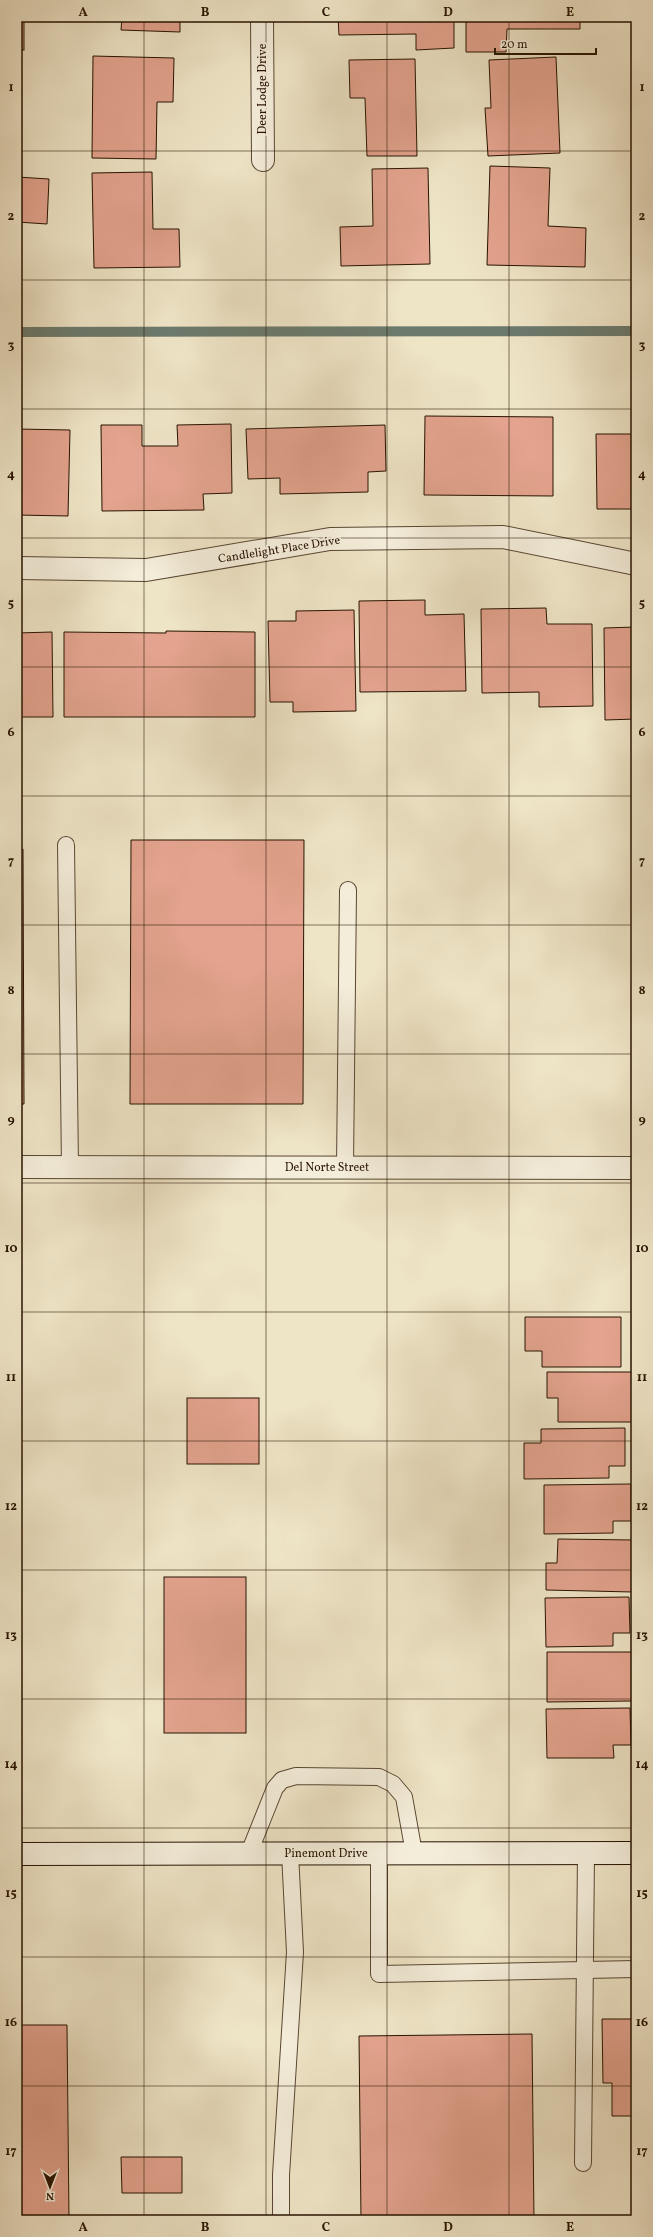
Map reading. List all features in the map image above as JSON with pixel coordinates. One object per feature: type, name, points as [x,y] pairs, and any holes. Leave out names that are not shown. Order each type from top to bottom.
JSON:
[{"type":"street","name":"Deer Lodge Drive","points":[[262,17],[263,160]]},
{"type":"street","name":"Candlelight Place Drive","points":[[17,568],[146,570],[330,539],[503,537],[636,564]]},
{"type":"street","name":"Del Norte Street","points":[[17,1167],[636,1168]]},
{"type":"street","name":"Pinemont Drive","points":[[17,1854],[636,1853]]},
{"type":"lane","points":[[66,845],[70,1167]]},
{"type":"lane","points":[[345,1168],[348,890]]},
{"type":"lane","points":[[249,1853],[275,1788],[282,1780],[296,1776],[379,1777],[393,1784],[404,1797],[414,1853]]},
{"type":"lane","points":[[281,2220],[281,2175],[295,1952],[290,1853]]},
{"type":"lane","points":[[379,1853],[379,1974],[636,1969]]},
{"type":"lane","points":[[583,2163],[586,1853]]},
{"type":"building","points":[[17,17],[24,17],[24,50],[17,50]]},
{"type":"building","points":[[122,17],[180,17],[180,32],[121,30]]},
{"type":"building","points":[[338,17],[454,17],[454,48],[416,50],[416,34],[339,35]]},
{"type":"building","points":[[466,17],[580,17],[580,29],[507,29],[506,52],[466,52]]},
{"type":"building","points":[[93,56],[174,58],[173,102],[157,102],[156,159],[92,158]]},
{"type":"building","points":[[556,57],[560,153],[488,156],[485,108],[491,108],[489,60]]},
{"type":"building","points":[[415,59],[417,156],[367,156],[365,98],[350,98],[349,60]]},
{"type":"building","points":[[490,166],[550,168],[548,226],[586,228],[585,267],[487,265]]},
{"type":"building","points":[[428,168],[430,264],[341,266],[340,227],[373,226],[372,169]]},
{"type":"building","points":[[152,172],[153,229],[179,229],[180,267],[94,268],[92,173]]},
{"type":"building","points":[[17,177],[49,179],[47,224],[17,222]]},
{"type":"building","points":[[425,416],[553,417],[553,496],[424,495]]},
{"type":"building","points":[[231,424],[232,493],[203,494],[204,510],[102,511],[101,425],[142,425],[142,446],[178,446],[177,425]]},
{"type":"building","points":[[385,425],[386,471],[368,472],[368,492],[280,494],[280,478],[248,479],[246,429]]},
{"type":"building","points":[[17,429],[70,430],[68,516],[17,515]]},
{"type":"building","points":[[596,434],[636,434],[636,509],[597,509]]},
{"type":"building","points":[[425,600],[425,615],[464,614],[466,691],[360,692],[359,601]]},
{"type":"building","points":[[546,608],[547,624],[592,624],[593,706],[539,707],[539,692],[482,693],[481,609]]},
{"type":"building","points":[[354,610],[356,711],[293,712],[293,702],[270,702],[268,621],[296,621],[296,611]]},
{"type":"building","points":[[636,627],[636,719],[605,720],[604,628]]},
{"type":"building","points":[[166,631],[255,632],[255,717],[64,717],[64,632],[166,633]]},
{"type":"building","points":[[52,632],[53,717],[17,717],[17,633]]},
{"type":"building","points":[[131,840],[304,840],[303,1104],[130,1104]]},
{"type":"building","points":[[17,849],[23,849],[24,1104],[17,1104]]},
{"type":"building","points":[[525,1317],[621,1317],[621,1367],[542,1367],[542,1351],[525,1351]]},
{"type":"building","points":[[547,1372],[634,1372],[634,1422],[558,1422],[558,1398],[547,1398]]},
{"type":"building","points":[[187,1398],[259,1398],[259,1464],[187,1464]]},
{"type":"building","points":[[625,1428],[625,1466],[609,1466],[609,1478],[524,1479],[524,1443],[541,1443],[541,1429]]},
{"type":"building","points":[[631,1484],[631,1521],[613,1521],[613,1533],[544,1534],[544,1485]]},
{"type":"building","points":[[558,1539],[634,1540],[633,1592],[546,1590],[546,1563],[557,1563]]},
{"type":"building","points":[[164,1577],[246,1577],[246,1733],[164,1733]]},
{"type":"building","points":[[629,1597],[630,1633],[613,1633],[613,1646],[546,1647],[545,1598]]},
{"type":"building","points":[[547,1652],[633,1652],[633,1701],[547,1702]]},
{"type":"building","points":[[630,1708],[631,1745],[613,1745],[614,1758],[547,1758],[546,1709]]},
{"type":"building","points":[[633,2010],[636,2010],[636,2220],[634,2116],[612,2116],[612,2083],[603,2083],[602,2019],[633,2019]]},
{"type":"building","points":[[17,2025],[67,2025],[69,2220],[17,2220]]},
{"type":"building","points":[[532,2034],[534,2220],[361,2220],[359,2036]]},
{"type":"building","points":[[121,2157],[182,2157],[182,2193],[122,2193]]},
{"type":"waterway","points":[[17,332],[636,331]]}]
